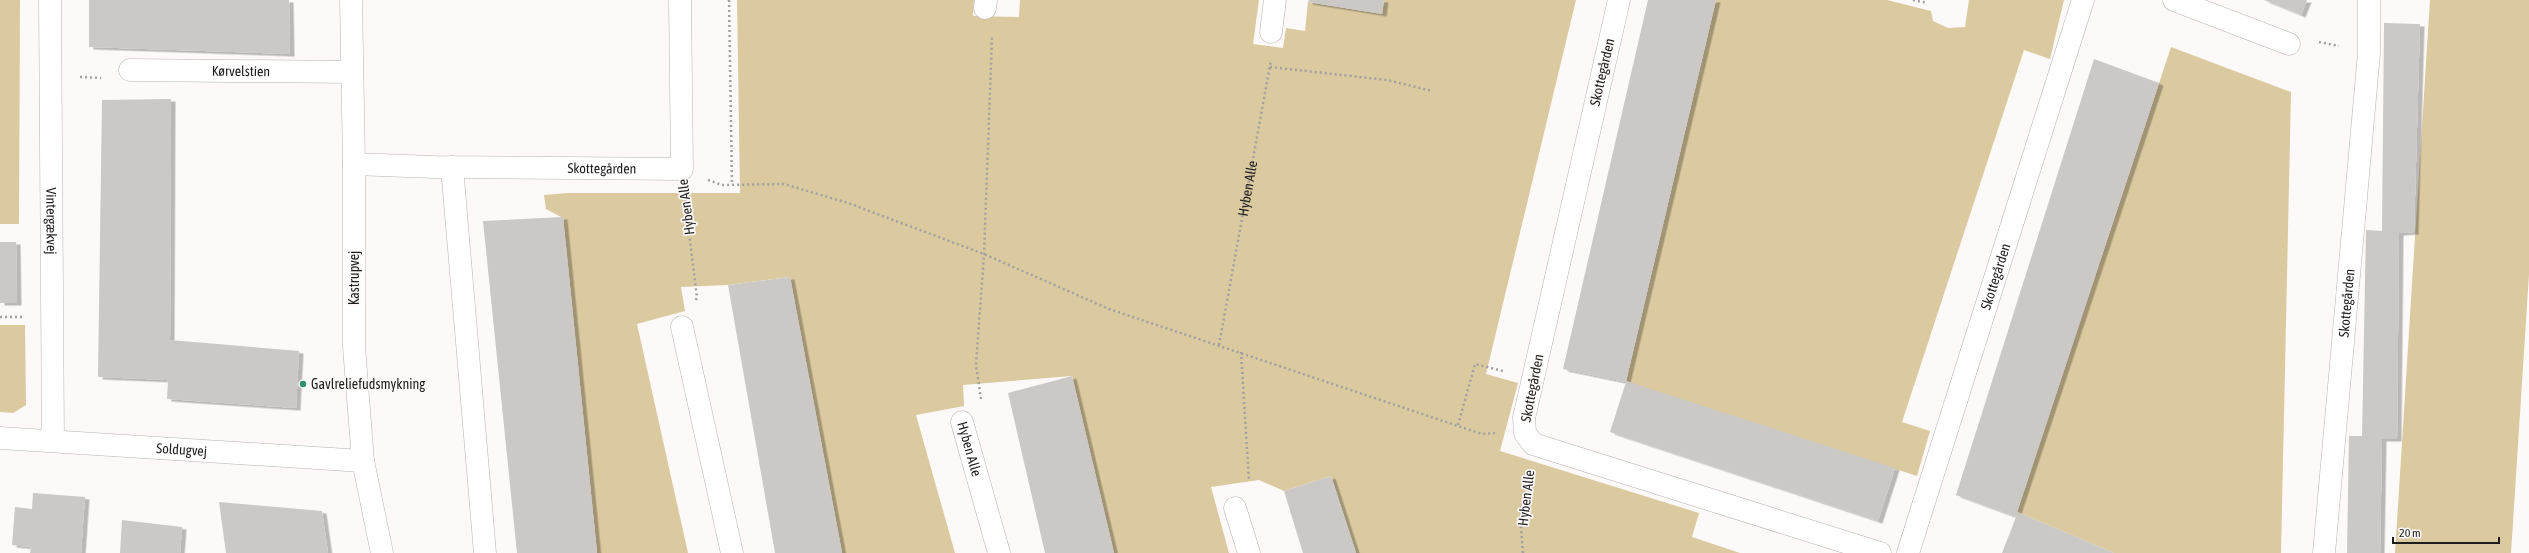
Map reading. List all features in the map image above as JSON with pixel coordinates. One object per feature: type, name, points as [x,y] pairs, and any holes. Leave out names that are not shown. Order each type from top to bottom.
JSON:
[{"type":"street","name":"Vintergækvej","points":[[50,0],[53,441]]},
{"type":"street","name":"Kastrupvej","points":[[351,0],[354,164],[354,347],[363,461],[382,553]]},
{"type":"street","points":[[680,0],[682,169]]},
{"type":"street","points":[[1271,32],[1275,0]]},
{"type":"street","name":"Skottegården","points":[[1619,0],[1524,418],[1529,438],[1880,553]]},
{"type":"street","name":"Skottegården","points":[[1908,553],[2083,0]]},
{"type":"street","points":[[2174,0],[2289,44]]},
{"type":"street","name":"Skottegården","points":[[2324,553],[2369,53],[2369,0]]},
{"type":"street","name":"Kørvelstien","points":[[130,70],[352,72]]},
{"type":"street","name":"Skottegården","points":[[354,164],[452,167],[682,169]]},
{"type":"street","points":[[452,167],[486,553]]},
{"type":"street","points":[[682,327],[732,553]]},
{"type":"street","name":"Hyben Alle","points":[[962,422],[999,553]]},
{"type":"street","name":"Soldugvej","points":[[0,438],[363,461]]},
{"type":"street","points":[[1235,508],[1249,553]]},
{"type":"path","points":[[729,0],[732,185]]},
{"type":"path","points":[[1913,0],[1927,3]]},
{"type":"path","name":"Hyben Alle","points":[[962,422],[981,401],[976,365],[984,254],[993,18],[985,4]]},
{"type":"path","name":"Hyben Alle","points":[[1218,345],[1273,51],[1271,32]]},
{"type":"path","points":[[2289,44],[2305,39],[2369,53]]},
{"type":"path","points":[[1270,67],[1388,80],[1432,91]]},
{"type":"path","points":[[51,77],[121,78],[130,70]]},
{"type":"path","name":"Hyben Alle","points":[[682,327],[697,298],[682,169],[722,185],[784,184],[848,203],[984,254],[1109,309],[1482,434],[1529,438],[1520,516],[1523,553]]},
{"type":"path","points":[[1235,508],[1250,493],[1241,352]]},
{"type":"path","points":[[1458,425],[1475,364],[1533,379]]},
{"type":"shaded area","points":[[0,0],[20,0],[19,224],[0,224]]},
{"type":"shaded area","points":[[737,0],[974,0],[973,16],[1019,17],[1020,0],[1259,0],[1253,44],[1283,48],[1286,28],[1305,31],[1308,2],[1382,14],[1384,0],[1576,0],[1486,374],[1518,383],[1500,451],[1699,513],[1692,537],[1740,553],[1356,553],[1331,476],[1284,491],[1259,480],[1211,487],[1229,553],[1114,553],[1072,376],[963,385],[964,406],[916,415],[955,553],[842,553],[790,277],[728,285],[681,287],[685,311],[637,324],[688,553],[597,553],[563,218],[546,209],[544,195],[568,193],[740,193]]},
{"type":"shaded area","points":[[1716,0],[1887,0],[1931,11],[1933,21],[1948,28],[1965,27],[1969,0],[2064,0],[2050,59],[2024,50],[1902,422],[1930,431],[1917,476],[1626,382]]},
{"type":"shaded area","points":[[2430,0],[2529,0],[2529,274],[2511,553],[2395,553]]},
{"type":"shaded area","points":[[2171,47],[2291,92],[2281,553],[2114,553],[2017,512]]},
{"type":"shaded area","points":[[0,325],[25,325],[26,405],[13,413],[0,412]]},
{"type":"building","points":[[89,0],[289,0],[290,54],[89,47]]},
{"type":"building","points":[[1309,0],[1384,0],[1382,14],[1308,2]]},
{"type":"building","points":[[1648,0],[1716,0],[1626,381],[1895,468],[1878,521],[1610,432],[1626,382],[1563,369]]},
{"type":"building","points":[[2264,0],[2307,0],[2301,15]]},
{"type":"building","points":[[2384,23],[2420,24],[2414,232],[2399,233],[2397,439],[2382,439],[2380,553],[2347,553],[2349,436],[2362,436],[2366,230],[2382,231]]},
{"type":"building","points":[[2094,59],[2159,83],[2017,512],[2114,553],[2002,553],[2016,517],[1956,495]]},
{"type":"building","points":[[171,99],[170,340],[299,351],[296,408],[167,399],[168,380],[98,377],[102,100]]},
{"type":"building","points":[[563,217],[597,553],[517,553],[483,221]]},
{"type":"building","points":[[0,242],[16,242],[17,303],[0,303]]},
{"type":"building","points":[[790,277],[842,553],[775,553],[728,285]]},
{"type":"building","points":[[1072,376],[1114,553],[1045,553],[1008,393]]},
{"type":"building","points":[[1331,476],[1356,553],[1303,553],[1284,491]]},
{"type":"building","points":[[33,493],[85,497],[81,553],[30,553],[31,547],[12,545],[15,507],[32,509]]},
{"type":"building","points":[[219,502],[322,511],[328,553],[226,553]]},
{"type":"building","points":[[122,520],[182,527],[180,553],[120,553]]},
{"type":"place","name":"Gavlreliefudsmykning","points":[[303,384]]}]
